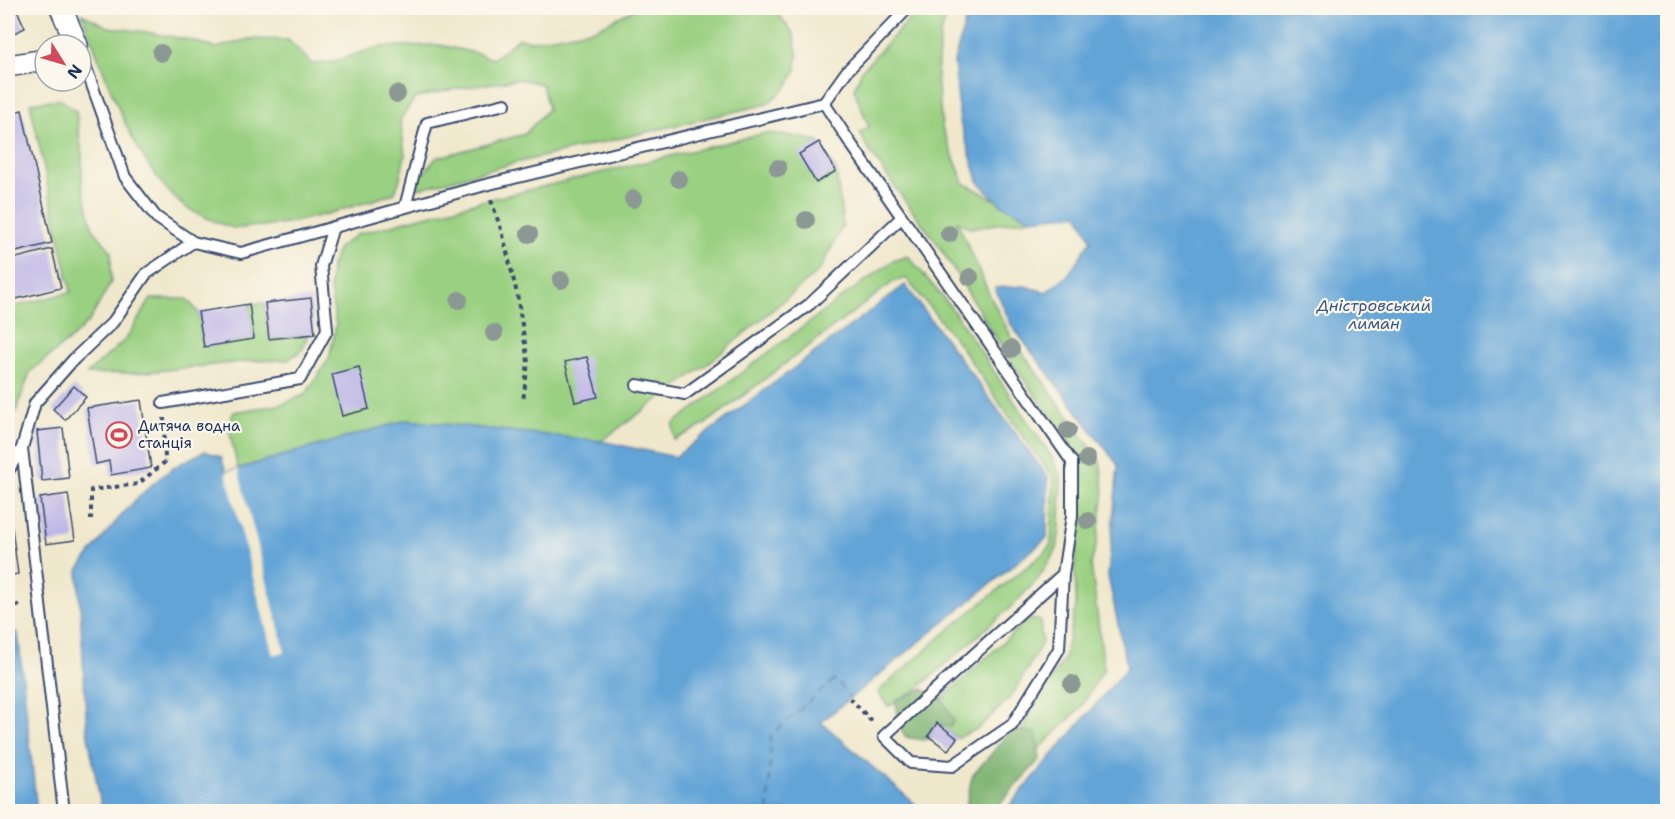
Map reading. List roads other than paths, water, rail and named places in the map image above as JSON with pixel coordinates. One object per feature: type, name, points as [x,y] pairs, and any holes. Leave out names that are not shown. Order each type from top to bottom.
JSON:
[{"type":"street","points":[[61,8],[72,33]]},
{"type":"street","points":[[8,66],[33,62]]},
{"type":"lane","points":[[93,88],[125,177],[156,217],[193,242],[241,253],[485,185],[824,103],[847,71],[908,8]]},
{"type":"lane","points":[[824,103],[1072,462],[1072,516],[1063,574],[1059,649],[1012,725],[952,766],[911,763],[884,736],[1063,574]]},
{"type":"lane","points":[[405,207],[427,123],[505,104]]},
{"type":"lane","points":[[637,385],[685,394],[810,304],[902,217]]},
{"type":"lane","points":[[163,403],[300,379],[327,330],[321,266],[333,227]]},
{"type":"lane","points":[[8,471],[22,448],[35,403],[74,359],[113,322],[146,274],[193,242]]},
{"type":"lane","points":[[22,448],[64,812]]},
{"type":"water","name":"Дністровський лиман","points":[[969,8],[1667,8],[1667,811],[1005,811],[1127,668],[1108,576],[1118,465],[1012,326],[995,288],[1024,286],[1046,292],[1068,275],[1091,240],[1078,214],[1031,219],[1000,204],[979,183],[960,122],[954,62]]},
{"type":"water","points":[[905,285],[1048,477],[1047,538],[821,722],[923,811],[102,811],[87,730],[78,570],[133,503],[158,479],[176,466],[205,451],[221,457],[226,472],[407,420],[601,441],[675,457]]},
{"type":"water","points":[[8,627],[18,634],[37,811],[8,811]]},
{"type":"place","name":"Дитяча водна станція","points":[[119,435]]}]
